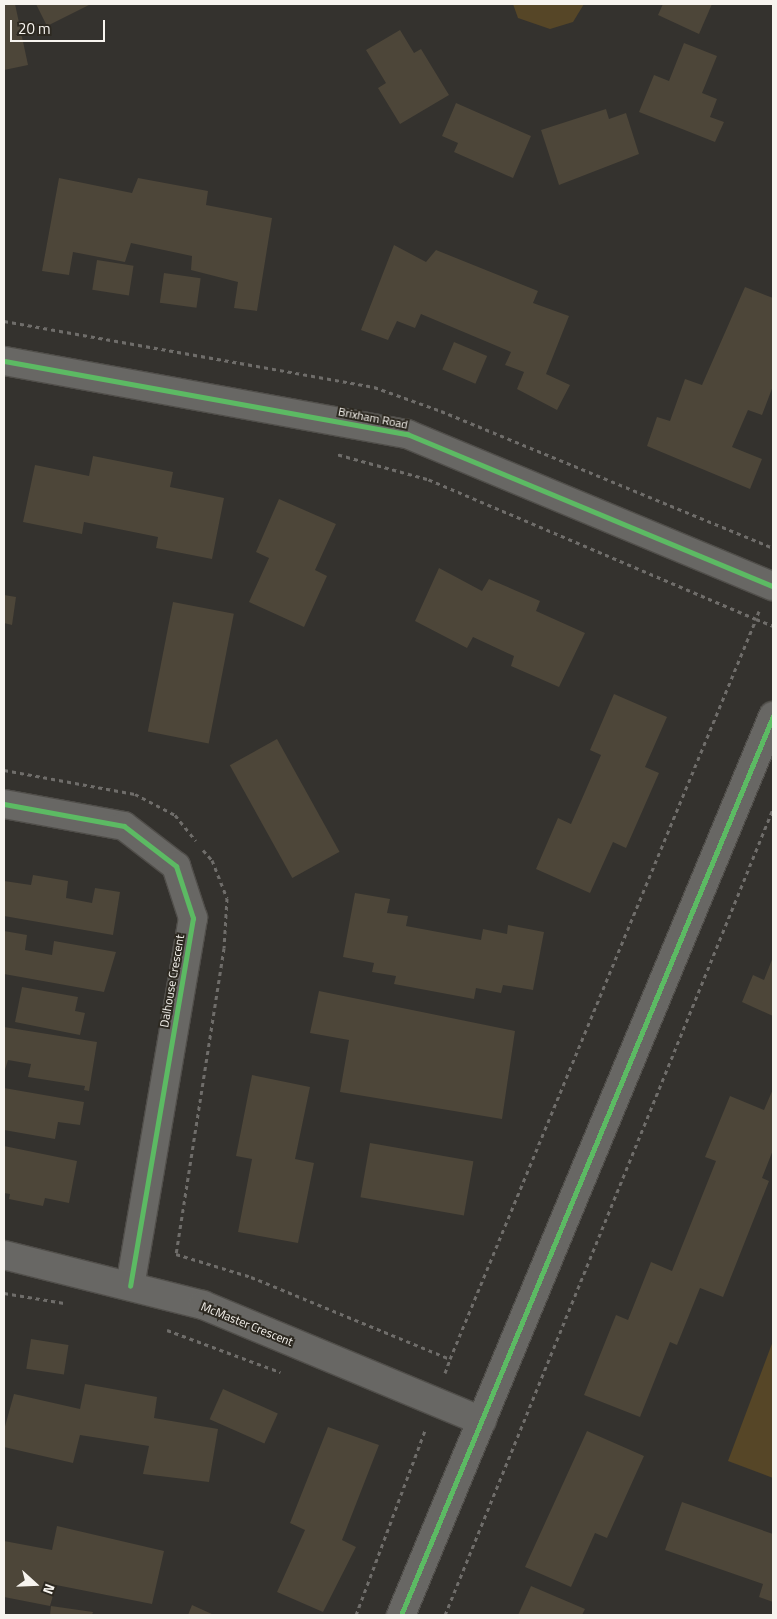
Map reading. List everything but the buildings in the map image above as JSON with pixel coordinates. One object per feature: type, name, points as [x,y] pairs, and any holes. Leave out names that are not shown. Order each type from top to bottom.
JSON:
[{"type":"street","name":"Brixham Road","points":[[4,360],[407,434],[773,586]]},
{"type":"street","points":[[401,1615],[773,716]]},
{"type":"street","name":"Dalhouse Crescent","points":[[4,804],[124,826],[176,866],[193,918],[130,1286]]},
{"type":"street","name":"McMaster Crescent","points":[[4,1255],[203,1305],[482,1421]]},
{"type":"path","points":[[328,453],[427,479],[773,626]]},
{"type":"path","points":[[4,770],[136,794],[175,815],[212,860],[227,898],[224,948],[176,1254],[251,1277],[450,1359],[756,619]]},
{"type":"path","points":[[445,1615],[773,809]]},
{"type":"path","points":[[4,1293],[72,1305]]},
{"type":"path","points":[[156,1326],[283,1374]]},
{"type":"path","points":[[356,1615],[427,1430],[418,1427]]},
{"type":"shaded area","points":[[513,4],[584,4],[573,22],[550,29],[518,18]]},
{"type":"shaded area","points":[[773,1341],[773,1478],[728,1461]]},
{"type":"cycle path","points":[[4,361],[407,434],[773,586]]},
{"type":"cycle path","points":[[401,1615],[773,716]]},
{"type":"cycle path","points":[[4,804],[124,826],[176,866],[193,918],[130,1286]]}]
